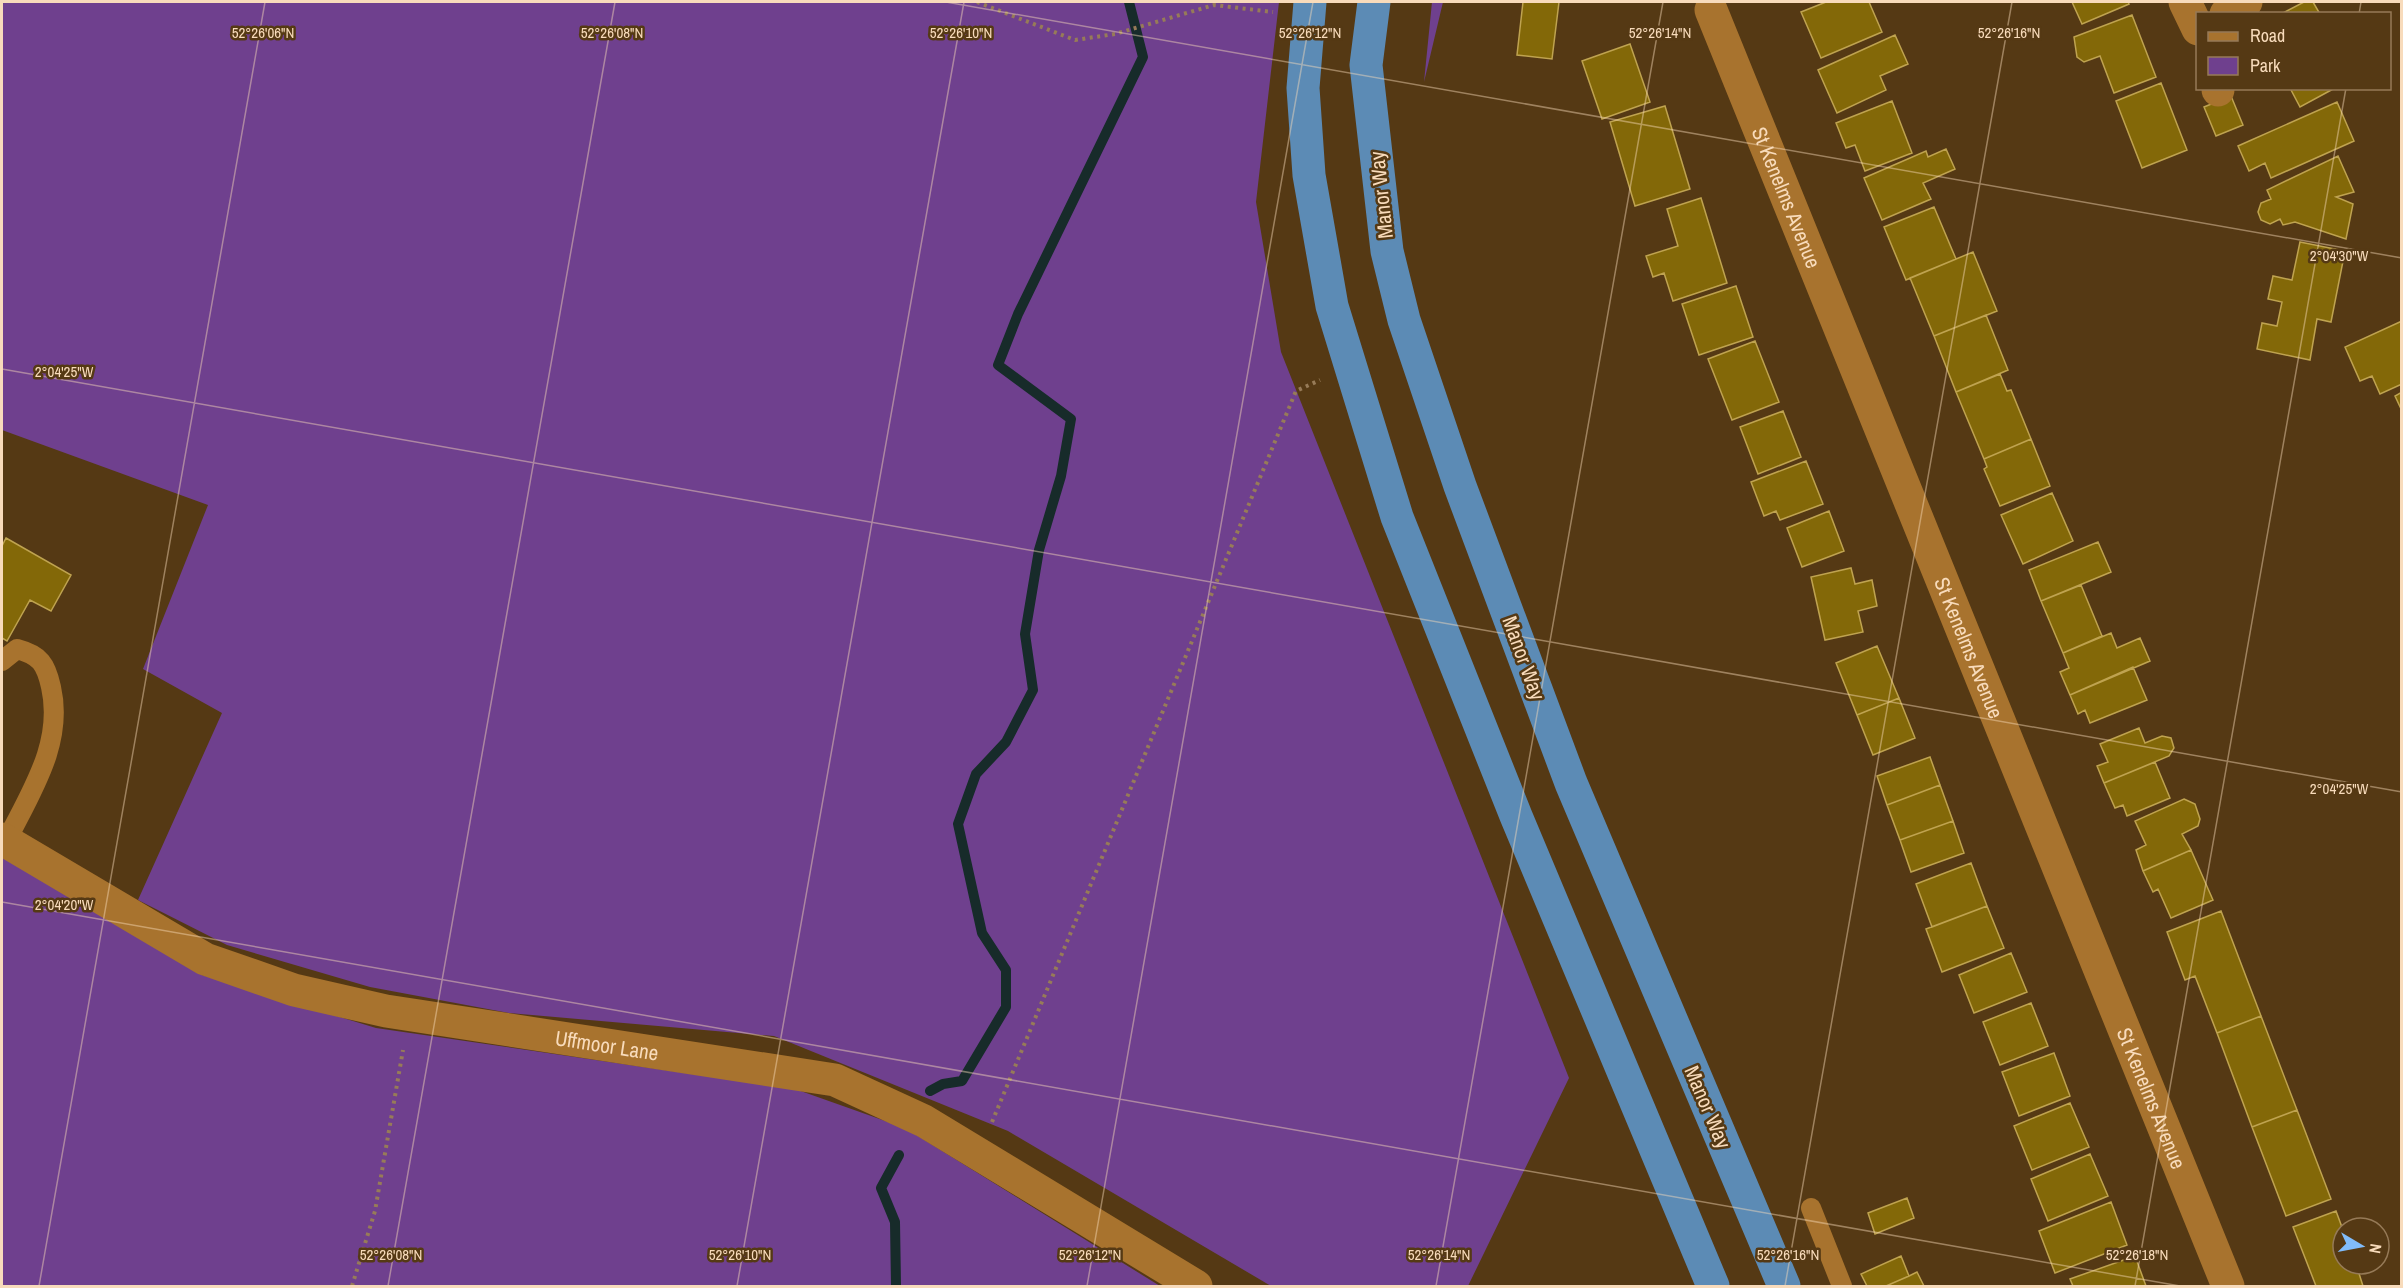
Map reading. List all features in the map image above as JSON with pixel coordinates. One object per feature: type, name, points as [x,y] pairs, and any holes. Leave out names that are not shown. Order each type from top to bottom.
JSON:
[{"type":"highway","name":"Manor Way","points":[[1374,2],[1366,65],[1387,251],[1404,320],[1460,486],[1571,783],[1784,1287]]},
{"type":"highway","points":[[1310,9],[1303,88],[1309,175],[1332,306],[1397,518],[1516,816],[1709,1281]]},
{"type":"street","points":[[2185,2],[2196,25]]},
{"type":"street","points":[[2229,12],[2246,2]]},
{"type":"street","name":"St Kenelms Avenue","points":[[1711,10],[2228,1287]]},
{"type":"street","name":"Uffmoor Lane","points":[[4,841],[205,959],[294,990],[409,1015],[835,1080],[924,1121],[1197,1287]]},
{"type":"lane","points":[[2,661],[17,648],[34,653],[47,671],[55,704],[54,731],[45,764],[4,841]]},
{"type":"lane","points":[[1811,1208],[1842,1287]]},
{"type":"path","points":[[977,2],[1075,40],[1115,34],[1214,5],[1310,9]]},
{"type":"path","points":[[977,1154],[1296,391],[1350,366]]},
{"type":"path","points":[[352,1287],[375,1211],[409,1015]]},
{"type":"green space","points":[[2,2],[1279,2],[1256,202],[1281,352],[1569,1078],[1468,1286],[1271,1286],[1008,1131],[774,1036],[509,1013],[370,987],[227,945],[138,900],[222,713],[143,669],[208,505],[2,430]]},
{"type":"green space","points":[[1432,2],[1443,2],[1424,82]]},
{"type":"green space","points":[[2,857],[202,975],[376,1028],[795,1089],[905,1128],[1160,1286],[2,1286]]},
{"type":"building","points":[[1523,2],[1559,2],[1552,59],[1517,55]]},
{"type":"building","points":[[1826,2],[1869,2],[1882,32],[1821,58],[1801,12]]},
{"type":"building","points":[[2072,2],[2128,2],[2129,4],[2082,24]]},
{"type":"building","points":[[2304,2],[2313,2],[2319,12],[2285,12]]},
{"type":"building","points":[[2132,15],[2156,77],[2114,93],[2100,56],[2084,62],[2077,57],[2074,37]]},
{"type":"building","points":[[1895,35],[1908,64],[1880,76],[1886,90],[1837,113],[1818,70]]},
{"type":"building","points":[[1630,44],[1650,102],[1602,119],[1582,61]]},
{"type":"building","points":[[2161,83],[2187,150],[2142,168],[2116,101]]},
{"type":"building","points":[[2291,90],[2331,90],[2300,107]]},
{"type":"building","points":[[2231,96],[2243,125],[2216,136],[2204,107]]},
{"type":"building","points":[[1892,101],[1912,153],[1865,171],[1855,145],[1846,148],[1836,123]]},
{"type":"building","points":[[2337,102],[2354,141],[2271,178],[2265,163],[2249,171],[2238,146]]},
{"type":"building","points":[[1665,106],[1690,189],[1635,206],[1610,122]]},
{"type":"building","points":[[1946,149],[1955,169],[1923,183],[1931,199],[1882,220],[1864,178],[1926,151],[1928,157]]},
{"type":"building","points":[[2338,156],[2354,192],[2336,197],[2353,204],[2346,239],[2295,222],[2283,225],[2280,219],[2270,224],[2261,220],[2258,212],[2261,203],[2271,199],[2267,190]]},
{"type":"building","points":[[1701,198],[1727,283],[1673,301],[1664,273],[1653,277],[1646,256],[1678,246],[1667,209]]},
{"type":"building","points":[[1934,207],[1956,259],[1906,280],[1884,227]]},
{"type":"building","points":[[2300,242],[2345,251],[2331,322],[2317,319],[2310,360],[2257,349],[2262,323],[2277,326],[2282,302],[2268,299],[2273,276],[2292,280]]},
{"type":"building","points":[[1973,252],[1997,311],[1934,336],[1910,278]]},
{"type":"building","points":[[1736,286],[1753,337],[1699,355],[1682,304]]},
{"type":"building","points":[[1986,315],[2008,370],[1956,392],[1934,336]]},
{"type":"building","points":[[2402,321],[2402,384],[2380,394],[2372,376],[2360,381],[2345,347]]},
{"type":"building","points":[[1755,341],[1779,402],[1732,420],[1708,359]]},
{"type":"building","points":[[2000,374],[2007,391],[2011,390],[2031,439],[1984,459],[1956,392]]},
{"type":"building","points":[[2402,392],[2402,411],[2395,396]]},
{"type":"building","points":[[1783,411],[1801,457],[1758,474],[1740,427]]},
{"type":"building","points":[[2031,439],[2050,486],[2000,506],[1984,469],[1987,467],[1984,459]]},
{"type":"building","points":[[1806,461],[1823,504],[1780,520],[1776,511],[1764,516],[1751,482]]},
{"type":"building","points":[[2052,493],[2073,541],[2023,564],[2001,515]]},
{"type":"building","points":[[1829,511],[1844,551],[1802,567],[1787,528]]},
{"type":"building","points":[[6,538],[71,575],[51,611],[30,600],[7,641],[2,638],[2,546]]},
{"type":"building","points":[[2098,542],[2111,572],[2041,601],[2029,570]]},
{"type":"building","points":[[1851,568],[1855,584],[1872,580],[1877,606],[1858,611],[1863,632],[1825,640],[1811,577]]},
{"type":"building","points":[[2081,585],[2102,636],[2063,653],[2041,601]]},
{"type":"building","points":[[2111,633],[2117,648],[2140,638],[2150,661],[2070,695],[2060,672],[2069,668],[2063,653]]},
{"type":"building","points":[[1877,646],[1899,698],[1857,715],[1836,663]]},
{"type":"building","points":[[2133,667],[2147,700],[2090,723],[2085,710],[2078,714],[2070,695]]},
{"type":"building","points":[[1899,698],[1915,738],[1873,755],[1857,715]]},
{"type":"building","points":[[2139,728],[2145,743],[2162,736],[2171,738],[2174,748],[2169,756],[2104,783],[2097,766],[2108,762],[2100,744]]},
{"type":"building","points":[[1930,757],[1940,785],[1887,805],[1877,776]]},
{"type":"building","points":[[2155,762],[2170,798],[2127,816],[2123,805],[2115,808],[2104,783]]},
{"type":"building","points":[[1940,785],[1953,821],[1900,840],[1887,805]]},
{"type":"building","points":[[2184,799],[2195,804],[2200,819],[2198,826],[2182,834],[2191,850],[2143,871],[2136,850],[2146,845],[2135,821]]},
{"type":"building","points":[[1953,821],[1964,853],[1911,872],[1900,840]]},
{"type":"building","points":[[2191,850],[2213,900],[2171,918],[2158,889],[2153,892],[2143,871]]},
{"type":"building","points":[[1971,863],[1987,906],[1932,927],[1916,884]]},
{"type":"building","points":[[1987,906],[2004,948],[1942,972],[1926,929]]},
{"type":"building","points":[[2221,911],[2261,1016],[2217,1033],[2195,976],[2185,980],[2167,932]]},
{"type":"building","points":[[2011,953],[2027,992],[1974,1013],[1959,975]]},
{"type":"building","points":[[2031,1003],[2048,1046],[2000,1065],[1983,1022]]},
{"type":"building","points":[[2261,1016],[2297,1110],[2252,1127],[2217,1033]]},
{"type":"building","points":[[2054,1053],[2070,1096],[2019,1116],[2002,1072]]},
{"type":"building","points":[[2070,1103],[2089,1147],[2032,1170],[2014,1126]]},
{"type":"building","points":[[2297,1110],[2331,1199],[2286,1216],[2252,1127]]},
{"type":"building","points":[[2090,1154],[2108,1196],[2048,1221],[2031,1179]]},
{"type":"building","points":[[1907,1198],[1914,1218],[1875,1234],[1868,1213]]},
{"type":"building","points":[[2111,1202],[2127,1245],[2055,1273],[2039,1231]]},
{"type":"building","points":[[2336,1211],[2338,1216],[2331,1216],[2331,1276],[2360,1276],[2363,1286],[2316,1286],[2293,1227]]},
{"type":"building","points":[[1901,1256],[1909,1276],[1886,1286],[1867,1286],[1861,1274]]},
{"type":"building","points":[[2135,1256],[2146,1286],[2073,1286],[2070,1279]]},
{"type":"building","points":[[1917,1272],[1924,1286],[1886,1286],[1909,1276]]},
{"type":"waterway","points":[[930,1091],[943,1084],[962,1081],[1006,1007],[1006,970],[982,933],[958,824],[976,774],[1006,742],[1033,690],[1025,634],[1039,550],[1061,476],[1071,419],[998,365],[1018,314],[1143,57],[1129,2]]},
{"type":"waterway","points":[[896,1286],[895,1222],[881,1188],[899,1155]]}]
